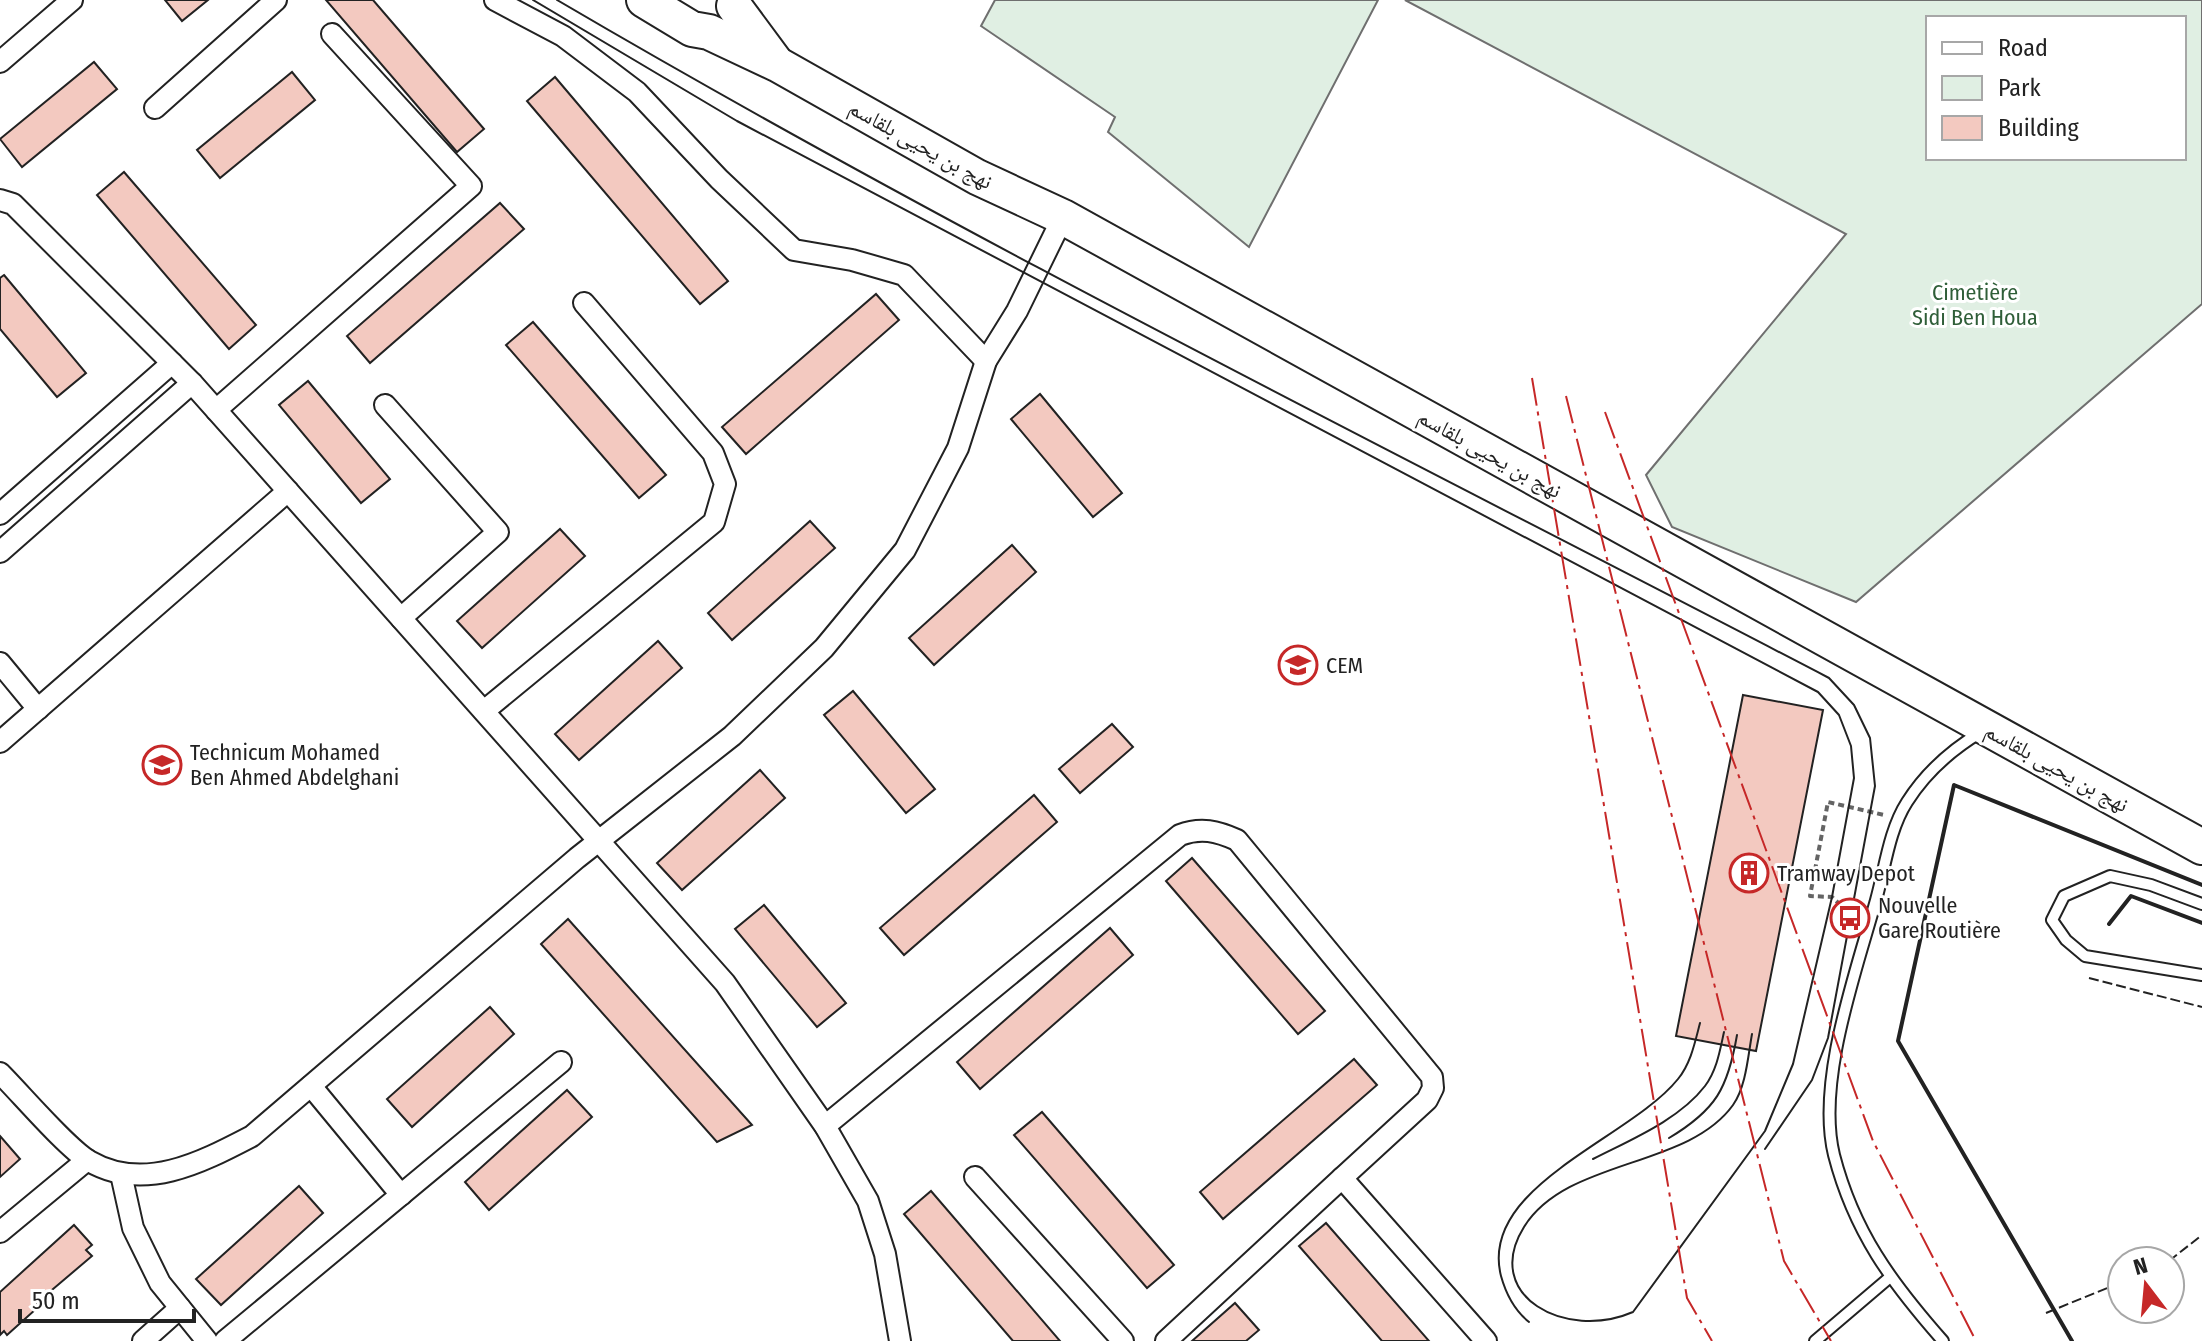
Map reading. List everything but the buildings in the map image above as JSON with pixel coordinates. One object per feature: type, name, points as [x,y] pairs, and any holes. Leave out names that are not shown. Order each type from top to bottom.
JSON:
[{"type":"main road","name":"نهج بن يحيى بلقاسم","points":[[644,0],[692,29],[709,32],[777,64],[977,177],[1063,217],[2202,847]]},
{"type":"main road","name":"نهج بن يحيى بلقاسم","points":[[734,3],[777,64]]},
{"type":"main road","points":[[709,32],[723,23],[734,3]]},
{"type":"street","points":[[0,62],[72,0]]},
{"type":"street","points":[[155,108],[276,0]]},
{"type":"street","points":[[495,0],[563,36],[637,92],[719,179],[794,250],[852,260],[904,275],[986,361]]},
{"type":"street","points":[[216,410],[471,186],[332,34]]},
{"type":"street","points":[[0,200],[13,204],[192,383],[725,983],[825,1126],[868,1201],[885,1254],[900,1341]]},
{"type":"street","points":[[0,1073],[87,1160],[121,1174],[146,1176],[197,1165],[252,1136],[411,997],[599,841],[732,736],[824,648],[905,550],[958,448],[986,361],[1017,311],[1063,217]]},
{"type":"street","points":[[484,711],[714,522],[725,484],[713,453],[584,303]]},
{"type":"street","points":[[0,514],[172,363]]},
{"type":"street","points":[[0,552],[192,383]]},
{"type":"street","points":[[385,405],[498,532],[401,618]]},
{"type":"street","points":[[0,742],[288,491]]},
{"type":"street","points":[[0,663],[38,709]]},
{"type":"street","points":[[825,1126],[1180,835],[1197,829],[1237,840],[1432,1077],[1433,1088],[1427,1100],[1166,1341]]},
{"type":"street","points":[[225,1341],[561,1062]]},
{"type":"street","points":[[311,1086],[401,1195]]},
{"type":"street","points":[[0,1232],[87,1160]]},
{"type":"street","points":[[121,1174],[133,1228],[160,1283],[207,1341]]},
{"type":"street","points":[[975,1177],[1123,1341]]},
{"type":"street","points":[[1342,1178],[1486,1341]]},
{"type":"street","points":[[143,1341],[180,1308]]},
{"type":"lane","points":[[1943,1341],[1889,1278],[1870,1248],[1848,1197],[1828,1120],[1832,1079],[1850,994],[1898,818],[1941,760],[1987,728]]},
{"type":"lane","points":[[2202,904],[2151,885],[2110,876],[2064,896],[2052,920],[2066,940],[2085,956],[2202,975]]},
{"type":"lane","points":[[1815,1341],[1889,1278]]},
{"type":"path","points":[[1850,918],[1832,897],[1810,896],[1828,802],[1898,818]]},
{"type":"green space","points":[[995,0],[1378,0],[1249,247],[1108,132],[1115,117],[981,26]]},
{"type":"green space","name":"Cimetière Sidi Ben Houa","points":[[1405,0],[2202,0],[2202,304],[1856,602],[1672,527],[1646,475],[1846,234]]},
{"type":"tram line","points":[[533,0],[737,121],[1818,692],[1839,715],[1851,746],[1854,778],[1832,897],[1793,1064],[1765,1131],[1633,1312],[1607,1320],[1582,1321],[1558,1316],[1537,1306],[1522,1292],[1513,1273],[1514,1252],[1524,1227],[1543,1205],[1568,1188],[1658,1154],[1713,1126],[1733,1105],[1741,1089],[1752,1034]]},
{"type":"tram line","points":[[557,0],[713,90],[1029,263],[1829,678],[1854,705],[1870,738],[1875,786],[1828,1038],[1812,1080],[1765,1149]]},
{"type":"tram line","points":[[1529,1322],[1511,1301],[1501,1276],[1500,1244],[1512,1216],[1534,1190],[1563,1166],[1656,1101],[1678,1079],[1689,1059],[1700,1023]]},
{"type":"tram line","points":[[1593,1159],[1668,1119],[1694,1098],[1705,1086],[1718,1060],[1724,1032]]},
{"type":"tram line","points":[[1669,1138],[1698,1118],[1717,1096],[1729,1070],[1737,1035]]},
{"type":"fence","points":[[2089,978],[2202,1007]]},
{"type":"fence","points":[[2186,1248],[2202,1235]]},
{"type":"fence","points":[[2046,1313],[2106,1289]]},
{"type":"wall","points":[[2072,1341],[1898,1041],[1954,785],[2202,885]]},
{"type":"wall","points":[[2109,924],[2131,896],[2202,923]]},
{"type":"power","points":[[1532,378],[1687,1298],[1712,1341]]},
{"type":"power","points":[[1566,396],[1784,1261],[1831,1341]]},
{"type":"power","points":[[1605,412],[1873,1141],[1976,1341]]},
{"type":"place","name":"CEM","points":[[1298,665]]},
{"type":"place","name":"Technicum Mohamed Ben Ahmed Abdelghani","points":[[162,765]]},
{"type":"place","name":"Tramway Depot","points":[[1749,873]]},
{"type":"place","name":"Nouvelle Gare Routière","points":[[1850,918]]}]
